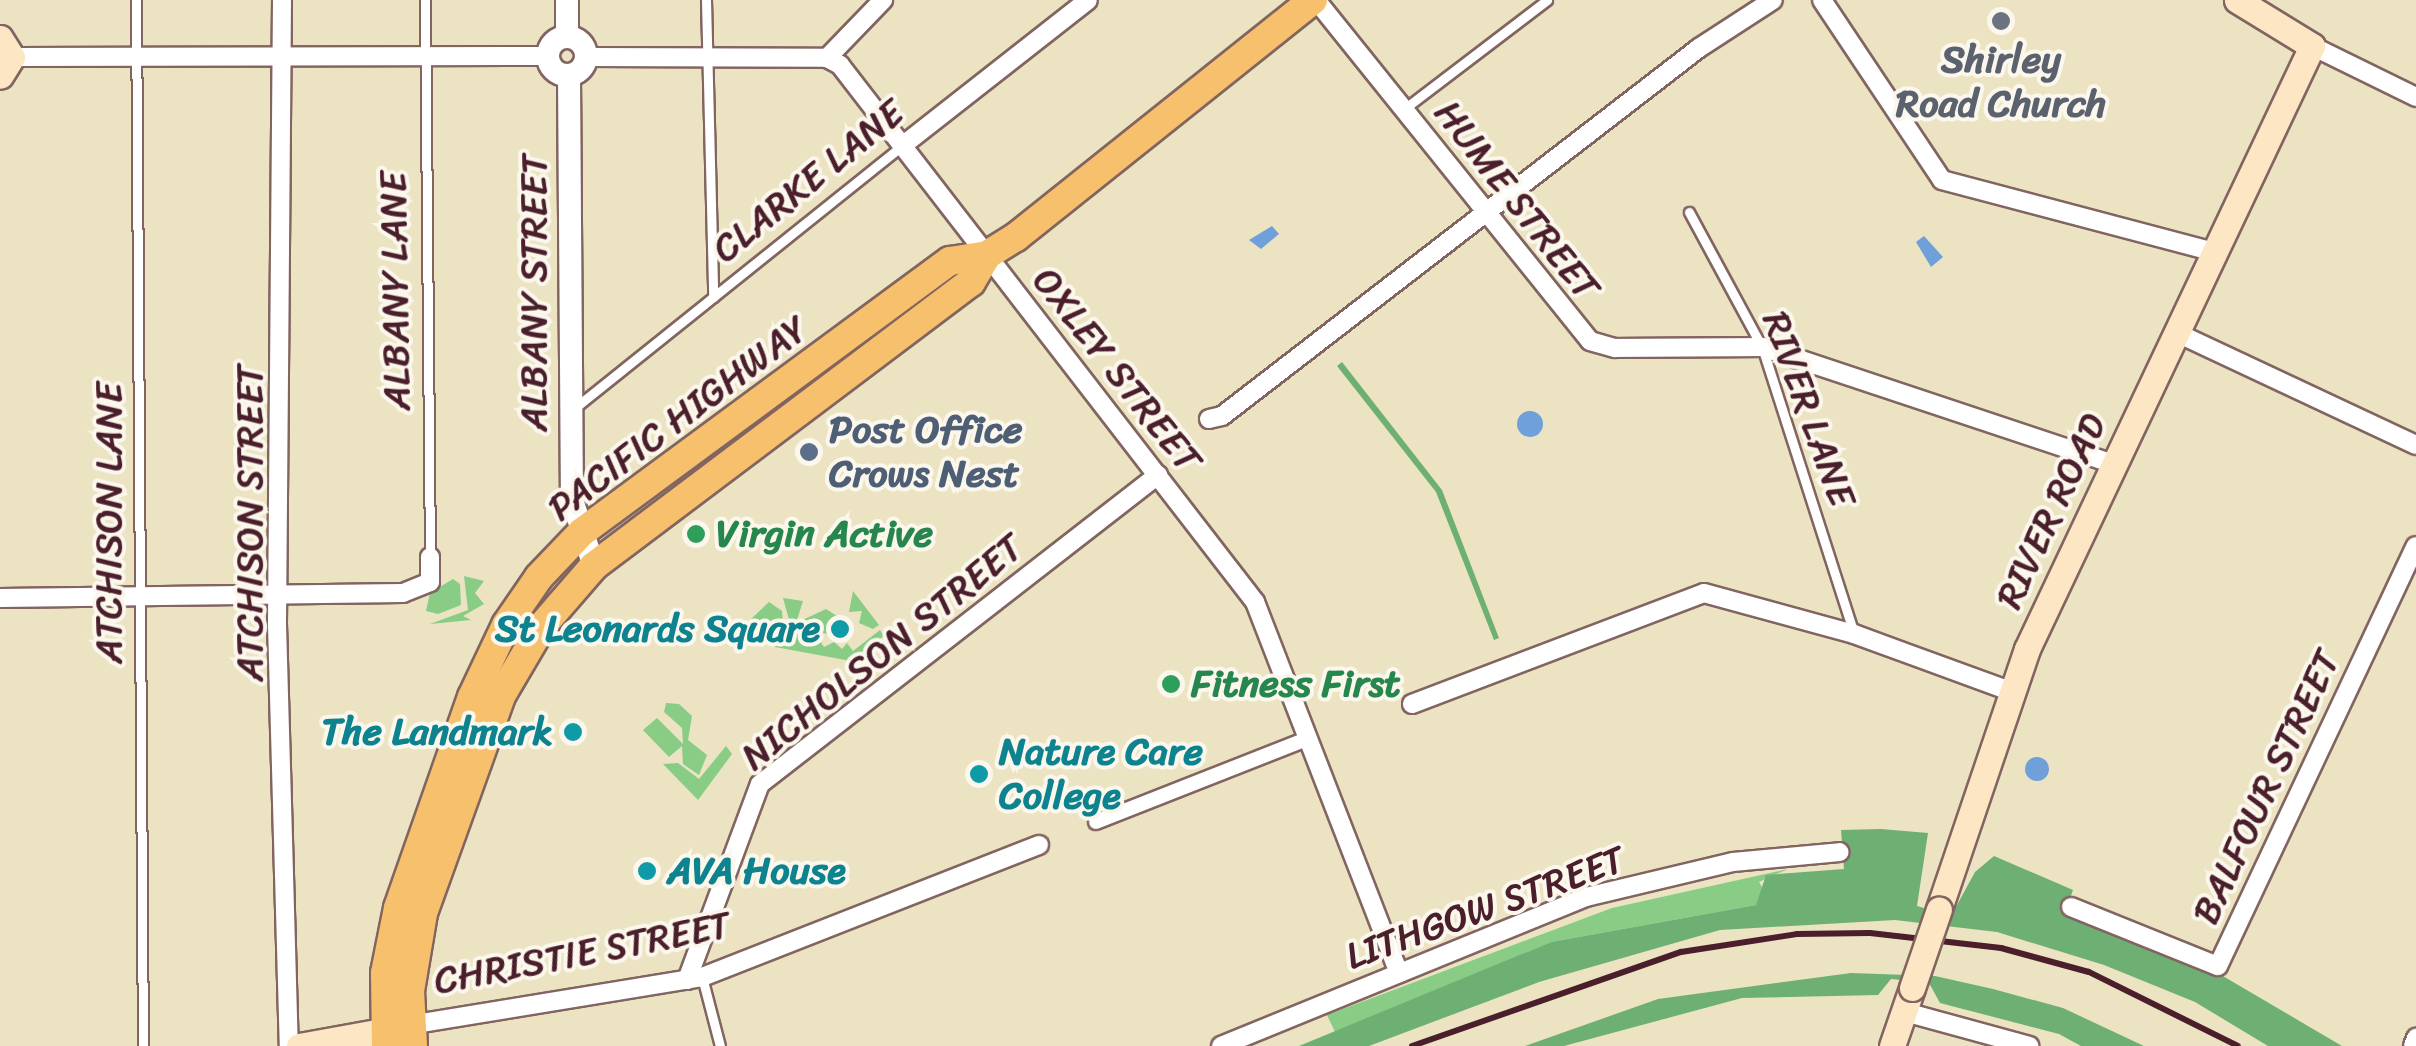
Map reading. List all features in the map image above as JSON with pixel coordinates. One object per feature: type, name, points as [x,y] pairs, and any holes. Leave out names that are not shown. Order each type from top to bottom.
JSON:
[{"type":"main road","name":"PACIFIC HIGHWAY","points":[[398,1037],[417,933],[489,724],[542,626],[594,566],[971,282],[987,255],[1314,0]]},
{"type":"main road","points":[[2238,0],[2312,46]]},
{"type":"main road","name":"RIVER ROAD","points":[[1902,1023],[2010,690],[2312,46]]},
{"type":"main road","name":"PACIFIC HIGHWAY","points":[[398,1037],[392,928],[472,698],[521,600],[582,532],[950,262],[987,255]]},
{"type":"main road","name":"CHRISTIE STREET","points":[[298,1046],[398,1037]]},
{"type":"street","name":"ATCHISON STREET","points":[[282,0],[277,594],[288,1046]]},
{"type":"street","points":[[567,0],[567,36]]},
{"type":"street","points":[[587,57],[581,42],[567,36],[553,43],[548,56],[554,71],[569,76],[587,57],[827,58],[883,0]]},
{"type":"street","name":"CLARKE LANE","points":[[902,146],[1088,0]]},
{"type":"street","name":"HUME STREET","points":[[1314,0],[1488,212],[1559,310],[1590,340],[1615,348],[1762,348],[2114,464]]},
{"type":"street","points":[[1208,419],[1222,416],[1698,48],[1774,0]]},
{"type":"street","points":[[1822,0],[1942,180],[2215,252]]},
{"type":"street","points":[[2312,46],[2416,97]]},
{"type":"street","points":[[4,57],[548,56]]},
{"type":"street","name":"OXLEY STREET","points":[[827,58],[840,65],[1254,602],[1398,972]]},
{"type":"street","name":"ALBANY STREET","points":[[569,76],[568,414],[572,500],[594,566]]},
{"type":"street","points":[[2177,332],[2416,444]]},
{"type":"street","name":"NICHOLSON STREET","points":[[694,979],[760,784],[1158,475]]},
{"type":"street","name":"BALFOUR STREET","points":[[2070,908],[2218,966],[2416,546]]},
{"type":"street","name":"ALBANY LANE","points":[[277,594],[403,593],[430,582],[430,557]]},
{"type":"street","points":[[1412,704],[1704,593],[1854,634],[2010,690]]},
{"type":"street","points":[[0,598],[277,594]]},
{"type":"street","points":[[1096,822],[1308,739]]},
{"type":"street","name":"CHRISTIE STREET","points":[[398,1037],[694,979],[1039,845]]},
{"type":"street","name":"LITHGOW STREET","points":[[1221,1046],[1586,898],[1733,862],[1840,852]]},
{"type":"street","points":[[1902,1023],[2030,1046]]},
{"type":"street","points":[[2412,1046],[2416,1038]]},
{"type":"lane","name":"ATCHISON LANE","points":[[136,0],[143,1046]]},
{"type":"lane","name":"ALBANY LANE","points":[[426,0],[430,557]]},
{"type":"lane","points":[[706,0],[713,297]]},
{"type":"lane","points":[[1404,108],[1547,0]]},
{"type":"lane","name":"CLARKE LANE","points":[[568,414],[902,146]]},
{"type":"lane","name":"RIVER LANE","points":[[1689,212],[1762,348],[1854,634]]},
{"type":"lane","points":[[694,979],[720,1046]]},
{"type":"green space","points":[[1342,362],[1442,490],[1499,638],[1494,640],[1436,492],[1337,366]]},
{"type":"green space","points":[[464,576],[484,581],[475,593],[484,604],[463,616],[471,620],[430,624],[468,610]]},
{"type":"green space","points":[[453,579],[460,584],[461,605],[438,614],[426,611],[430,593]]},
{"type":"green space","points":[[853,591],[879,625],[873,629],[859,623],[862,611],[849,612]]},
{"type":"green space","points":[[783,598],[803,601],[796,623],[826,609],[851,625],[844,636],[822,633],[799,642],[818,638],[824,647],[834,642],[842,649],[847,643],[853,651],[880,630],[884,636],[851,661],[775,647],[790,623]]},
{"type":"green space","points":[[769,602],[782,611],[783,623],[778,636],[760,641],[751,619]]},
{"type":"green space","points":[[666,703],[679,704],[692,716],[688,740],[707,755],[699,775],[683,764],[682,746],[669,757],[643,730],[657,718],[683,744],[682,728],[664,712]]},
{"type":"green space","points":[[726,746],[732,754],[698,800],[663,764],[678,763],[699,779]]},
{"type":"green space","points":[[1841,830],[1928,833],[1917,906],[1951,916],[1975,872],[1994,856],[2073,890],[2065,912],[2199,962],[2342,1046],[2268,1046],[2195,1002],[2104,965],[1997,932],[1895,920],[1720,930],[1539,982],[1369,1046],[1299,1046],[1551,942],[1756,905],[1766,875],[1844,869]]},
{"type":"green space","points":[[1788,869],[1759,882],[1765,892],[1756,905],[1551,942],[1335,1032],[1327,1015],[1612,908]]},
{"type":"green space","points":[[1851,973],[1935,976],[1993,989],[2063,1008],[2144,1046],[2081,1046],[2059,1034],[1940,1003],[1929,983],[1891,979],[1878,995],[1742,998],[1564,1046],[1525,1046],[1658,999]]},
{"type":"water","points":[[1272,226],[1279,234],[1261,249],[1249,240]]},
{"type":"water","points":[[1924,236],[1943,257],[1931,267],[1916,242]]},
{"type":"water","points":[[1530,411],[1539,415],[1543,424],[1539,433],[1530,437],[1521,433],[1517,424],[1521,415]]},
{"type":"water","points":[[2037,757],[2049,769],[2037,781],[2025,769]]},
{"type":"railway","points":[[1412,1046],[1681,952],[1797,934],[1870,933],[2001,948],[2089,972],[2238,1046]]},
{"type":"place","name":"Shirley Road Church","points":[[2001,21]]},
{"type":"place","name":"Post Office Crows Nest","points":[[809,452]]},
{"type":"place","name":"Virgin Active","points":[[696,534]]},
{"type":"place","name":"St Leonards Square","points":[[840,629]]},
{"type":"place","name":"Fitness First","points":[[1171,684]]},
{"type":"place","name":"The Landmark","points":[[573,732]]},
{"type":"place","name":"Nature Care College","points":[[979,774]]},
{"type":"place","name":"AVA House","points":[[647,871]]}]
